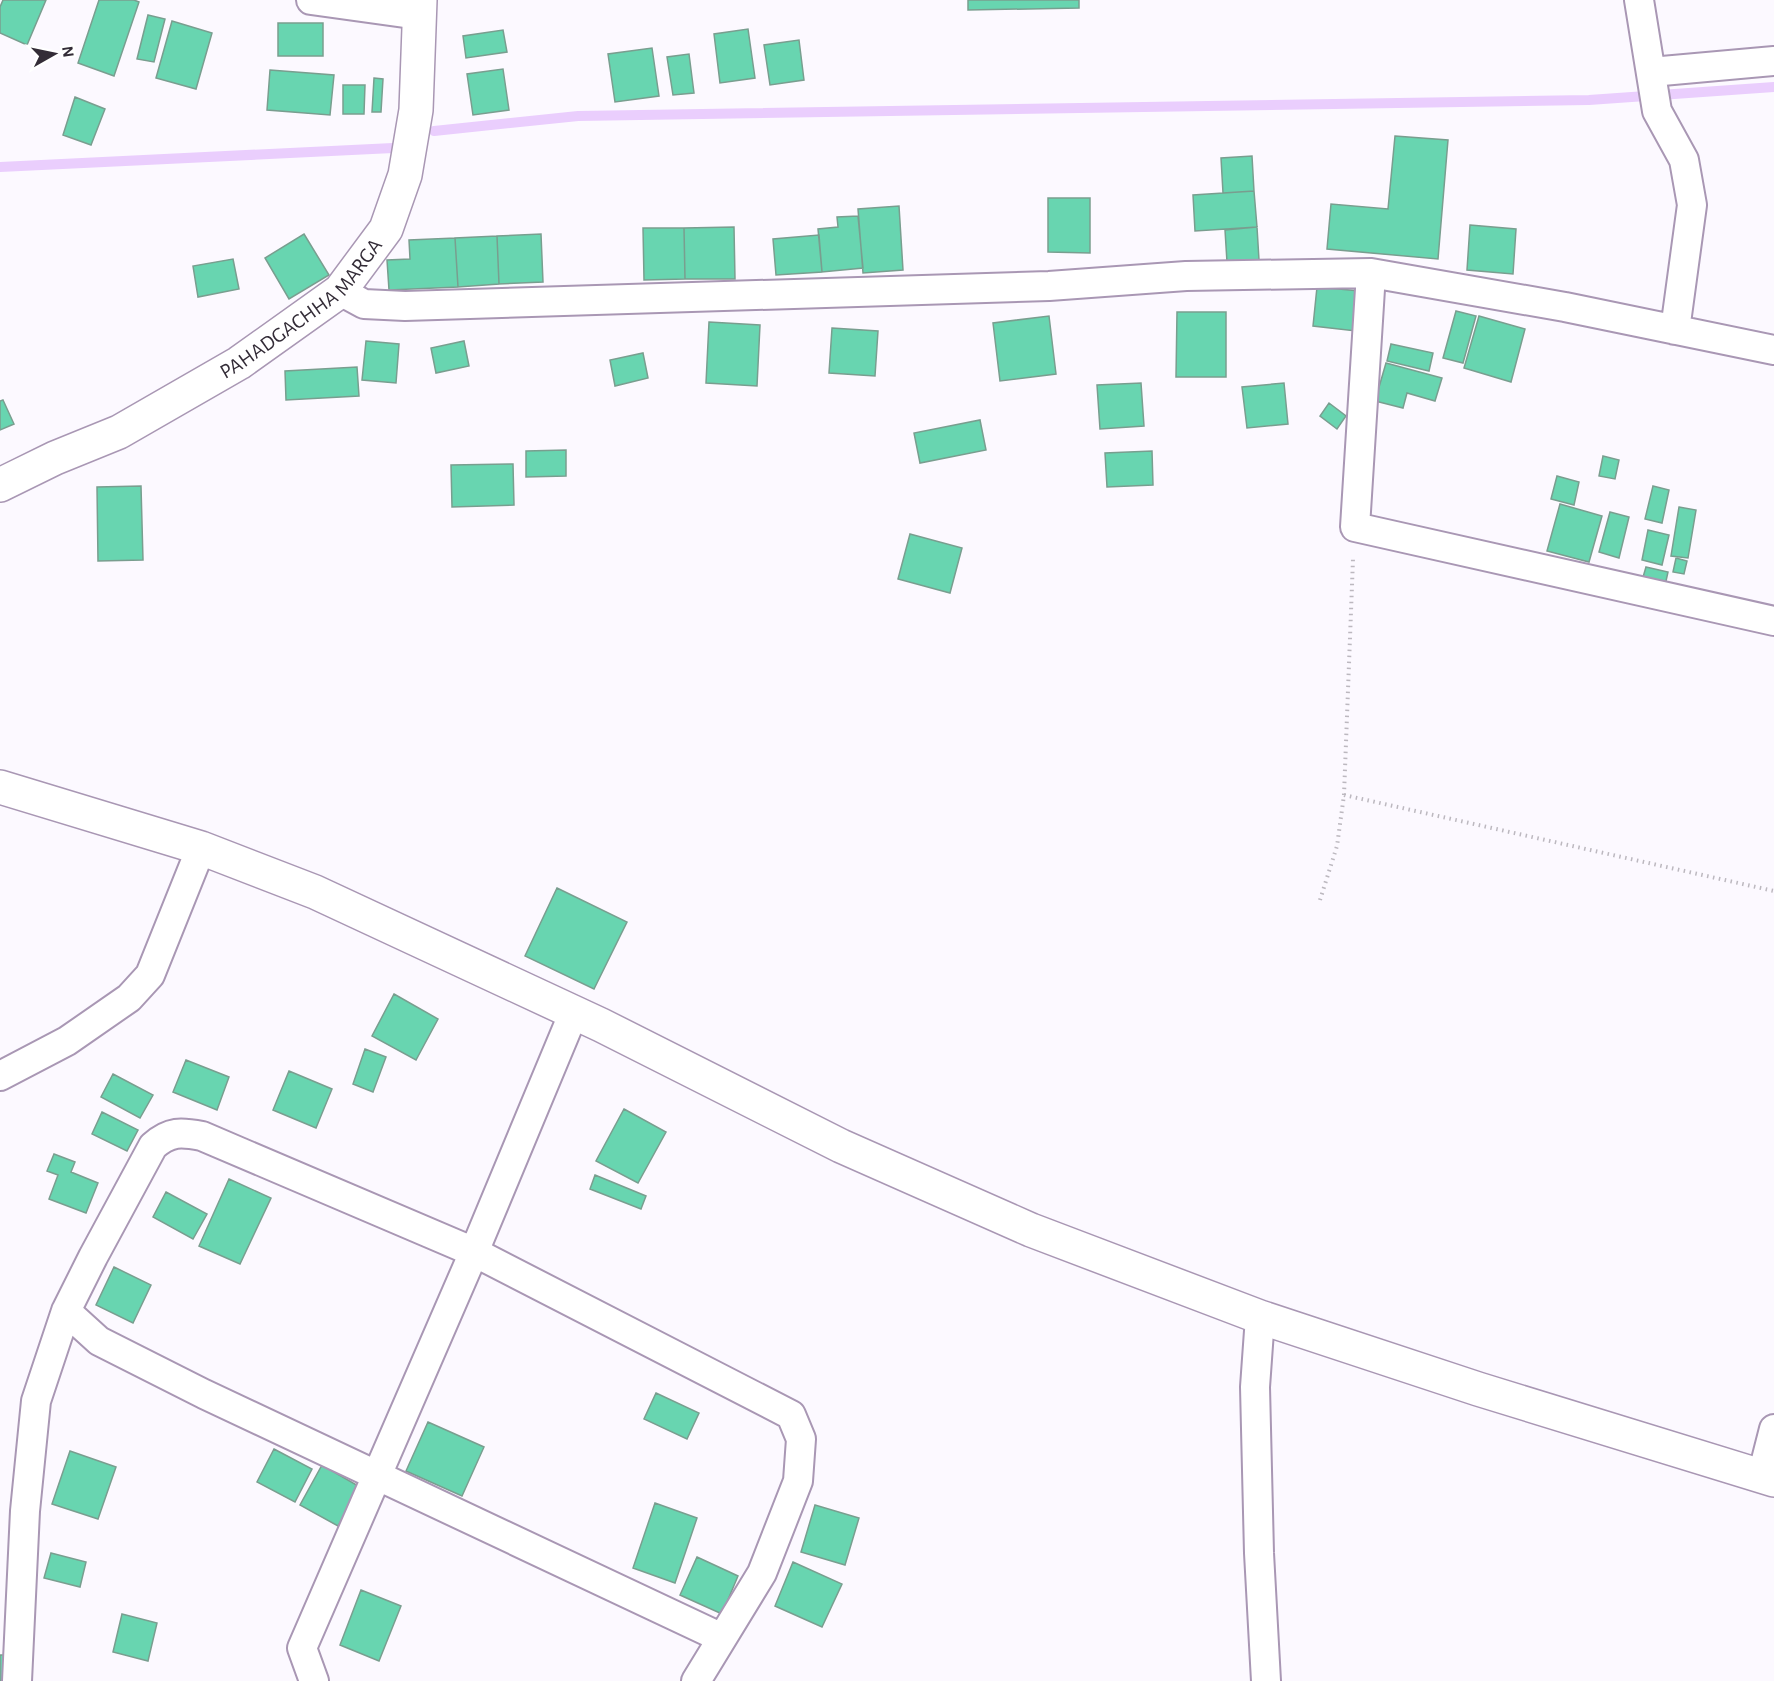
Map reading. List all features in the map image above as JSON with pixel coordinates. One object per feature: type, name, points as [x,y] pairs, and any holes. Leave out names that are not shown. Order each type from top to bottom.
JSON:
[{"type":"street","points":[[311,0],[419,8]]},
{"type":"street","points":[[1639,0],[1657,111],[1684,160],[1692,205],[1675,330]]},
{"type":"street","name":"PAHADGACHHA MARGA","points":[[0,485],[55,458],[119,432],[239,363],[340,291],[386,229],[405,175],[416,110],[419,8]]},
{"type":"street","points":[[1651,72],[1774,62]]},
{"type":"street","points":[[1371,273],[1355,527],[1774,621]]},
{"type":"street","points":[[340,291],[364,304],[405,306],[1049,286],[1185,276],[1371,273],[1565,307],[1774,350]]},
{"type":"street","points":[[0,787],[201,848],[315,892],[574,1012],[852,1150],[1031,1230],[1260,1317],[1478,1389],[1768,1478],[1774,1429]]},
{"type":"street","points":[[0,1076],[67,1041],[129,998],[150,975],[201,848]]},
{"type":"street","points":[[314,1681],[302,1648],[474,1252],[574,1012]]},
{"type":"street","points":[[17,1681],[25,1511],[36,1401],[66,1311],[153,1146],[164,1137],[183,1132],[202,1136],[474,1252],[791,1415],[801,1439],[798,1481],[762,1573],[696,1681]]},
{"type":"street","points":[[66,1311],[99,1341],[204,1394],[722,1638]]},
{"type":"street","points":[[1260,1317],[1255,1387],[1259,1552],[1266,1681]]},
{"type":"path","points":[[1320,900],[1337,846],[1344,795],[1355,527]]},
{"type":"path","points":[[1344,795],[1774,891]]},
{"type":"building","points":[[3,0],[46,0],[27,45],[0,33],[0,7]]},
{"type":"building","points":[[99,0],[139,2],[114,76],[78,63]]},
{"type":"building","points":[[968,0],[1079,0],[1079,8],[968,10]]},
{"type":"building","points":[[148,15],[165,19],[154,62],[137,59]]},
{"type":"building","points":[[172,21],[212,33],[196,89],[156,78]]},
{"type":"building","points":[[278,23],[323,23],[323,56],[278,56]]},
{"type":"building","points":[[748,29],[755,78],[720,83],[714,34]]},
{"type":"building","points":[[503,30],[507,52],[466,58],[463,36]]},
{"type":"building","points":[[799,40],[804,80],[770,85],[764,45]]},
{"type":"building","points":[[652,48],[659,96],[615,102],[608,54]]},
{"type":"building","points":[[689,54],[694,93],[673,95],[667,57]]},
{"type":"building","points":[[503,69],[509,110],[473,115],[467,74]]},
{"type":"building","points":[[270,70],[334,75],[330,115],[267,110]]},
{"type":"building","points":[[374,78],[383,79],[381,112],[372,112]]},
{"type":"building","points":[[343,85],[365,85],[364,114],[343,114]]},
{"type":"building","points":[[75,97],[105,109],[91,145],[63,135]]},
{"type":"building","points":[[1395,136],[1448,140],[1438,259],[1327,249],[1331,204],[1388,209]]},
{"type":"building","points":[[1252,156],[1254,191],[1223,193],[1221,158]]},
{"type":"building","points":[[1254,191],[1257,227],[1195,231],[1193,195]]},
{"type":"building","points":[[1048,198],[1090,198],[1090,253],[1048,252]]},
{"type":"building","points":[[899,206],[903,270],[863,273],[858,209]]},
{"type":"building","points":[[858,216],[863,268],[822,272],[818,229],[838,227],[837,217]]},
{"type":"building","points":[[1470,225],[1516,229],[1513,274],[1467,270]]},
{"type":"building","points":[[734,227],[735,279],[685,279],[684,228]]},
{"type":"building","points":[[1257,227],[1259,260],[1227,262],[1225,230]]},
{"type":"building","points":[[643,228],[684,228],[685,279],[644,280]]},
{"type":"building","points":[[304,234],[329,275],[289,299],[265,258]]},
{"type":"building","points":[[541,234],[543,282],[499,284],[497,236]]},
{"type":"building","points":[[819,235],[822,272],[776,275],[773,239]]},
{"type":"building","points":[[497,236],[499,284],[458,287],[455,238]]},
{"type":"building","points":[[455,238],[458,287],[389,290],[387,260],[410,259],[409,240]]},
{"type":"building","points":[[233,259],[239,289],[198,297],[193,266]]},
{"type":"building","points":[[1317,287],[1360,291],[1356,331],[1313,326]]},
{"type":"building","points":[[1456,311],[1476,316],[1463,363],[1443,358]]},
{"type":"building","points":[[1177,312],[1226,312],[1226,377],[1176,377]]},
{"type":"building","points":[[1049,316],[1056,374],[1000,381],[993,323]]},
{"type":"building","points":[[1479,316],[1525,329],[1511,382],[1464,368]]},
{"type":"building","points":[[709,322],[760,325],[757,386],[706,383]]},
{"type":"building","points":[[832,328],[878,331],[875,376],[829,373]]},
{"type":"building","points":[[366,341],[399,344],[396,383],[362,380]]},
{"type":"building","points":[[464,341],[469,366],[436,373],[431,348]]},
{"type":"building","points":[[1391,344],[1433,353],[1429,371],[1387,361]]},
{"type":"building","points":[[643,353],[648,378],[615,386],[610,360]]},
{"type":"building","points":[[1386,363],[1442,378],[1435,401],[1407,393],[1403,408],[1375,401]]},
{"type":"building","points":[[357,367],[359,396],[286,400],[285,371]]},
{"type":"building","points":[[1141,383],[1144,426],[1100,429],[1097,385]]},
{"type":"building","points":[[1284,383],[1288,424],[1247,428],[1242,387]]},
{"type":"building","points":[[3,400],[14,424],[0,430],[0,401]]},
{"type":"building","points":[[1329,403],[1346,416],[1337,429],[1320,416]]},
{"type":"building","points":[[980,420],[986,450],[920,463],[914,433]]},
{"type":"building","points":[[566,450],[566,476],[526,477],[526,451]]},
{"type":"building","points":[[1152,451],[1153,485],[1107,487],[1105,453]]},
{"type":"building","points":[[1603,456],[1619,460],[1615,479],[1599,476]]},
{"type":"building","points":[[513,464],[514,505],[452,507],[451,465]]},
{"type":"building","points":[[1557,476],[1579,482],[1574,505],[1551,499]]},
{"type":"building","points":[[141,486],[143,560],[98,561],[97,487]]},
{"type":"building","points":[[1653,486],[1669,490],[1662,523],[1645,519]]},
{"type":"building","points":[[1560,504],[1602,516],[1589,562],[1547,551]]},
{"type":"building","points":[[1679,507],[1696,510],[1688,558],[1671,556]]},
{"type":"building","points":[[1610,512],[1629,517],[1619,558],[1599,552]]},
{"type":"building","points":[[1648,530],[1669,535],[1662,565],[1642,560]]},
{"type":"building","points":[[910,534],[962,548],[950,593],[898,579]]},
{"type":"building","points":[[1676,558],[1687,561],[1684,574],[1673,572]]},
{"type":"building","points":[[1646,567],[1668,572],[1664,590],[1641,584]]},
{"type":"building","points":[[557,888],[627,922],[594,989],[525,956]]},
{"type":"building","points":[[394,994],[438,1019],[416,1060],[372,1036]]},
{"type":"building","points":[[365,1049],[386,1057],[373,1092],[353,1084]]},
{"type":"building","points":[[186,1060],[229,1077],[217,1110],[173,1092]]},
{"type":"building","points":[[289,1071],[332,1089],[316,1128],[273,1110]]},
{"type":"building","points":[[113,1074],[153,1095],[140,1118],[101,1097]]},
{"type":"building","points":[[624,1109],[666,1132],[638,1183],[596,1161]]},
{"type":"building","points":[[102,1112],[138,1130],[127,1151],[92,1134]]},
{"type":"building","points":[[54,1154],[75,1162],[71,1172],[98,1183],[86,1213],[49,1199],[58,1175],[47,1171]]},
{"type":"building","points":[[595,1175],[646,1196],[641,1209],[590,1189]]},
{"type":"building","points":[[229,1179],[271,1198],[240,1264],[199,1246]]},
{"type":"building","points":[[166,1192],[207,1214],[193,1239],[153,1217]]},
{"type":"building","points":[[114,1267],[151,1285],[133,1323],[96,1305]]},
{"type":"building","points":[[656,1393],[699,1413],[687,1439],[644,1419]]},
{"type":"building","points":[[428,1422],[484,1447],[462,1496],[406,1471]]},
{"type":"building","points":[[274,1449],[312,1469],[295,1502],[257,1482]]},
{"type":"building","points":[[70,1451],[116,1467],[98,1519],[52,1504]]},
{"type":"building","points":[[322,1465],[360,1487],[338,1526],[300,1505]]},
{"type":"building","points":[[655,1503],[697,1518],[675,1583],[633,1568]]},
{"type":"building","points":[[815,1505],[859,1518],[845,1565],[801,1552]]},
{"type":"building","points":[[51,1553],[86,1562],[80,1587],[44,1578]]},
{"type":"building","points":[[697,1557],[738,1576],[722,1614],[680,1595]]},
{"type":"building","points":[[793,1562],[842,1584],[822,1627],[775,1606]]},
{"type":"building","points":[[361,1590],[401,1606],[379,1661],[340,1645]]},
{"type":"building","points":[[122,1614],[157,1623],[148,1661],[113,1652]]},
{"type":"building","points":[[0,1655],[5,1655],[3,1681],[0,1681]]},
{"type":"waterway","points":[[434,131],[578,116],[1589,100],[1774,87]]},
{"type":"waterway","points":[[0,167],[393,148]]}]
